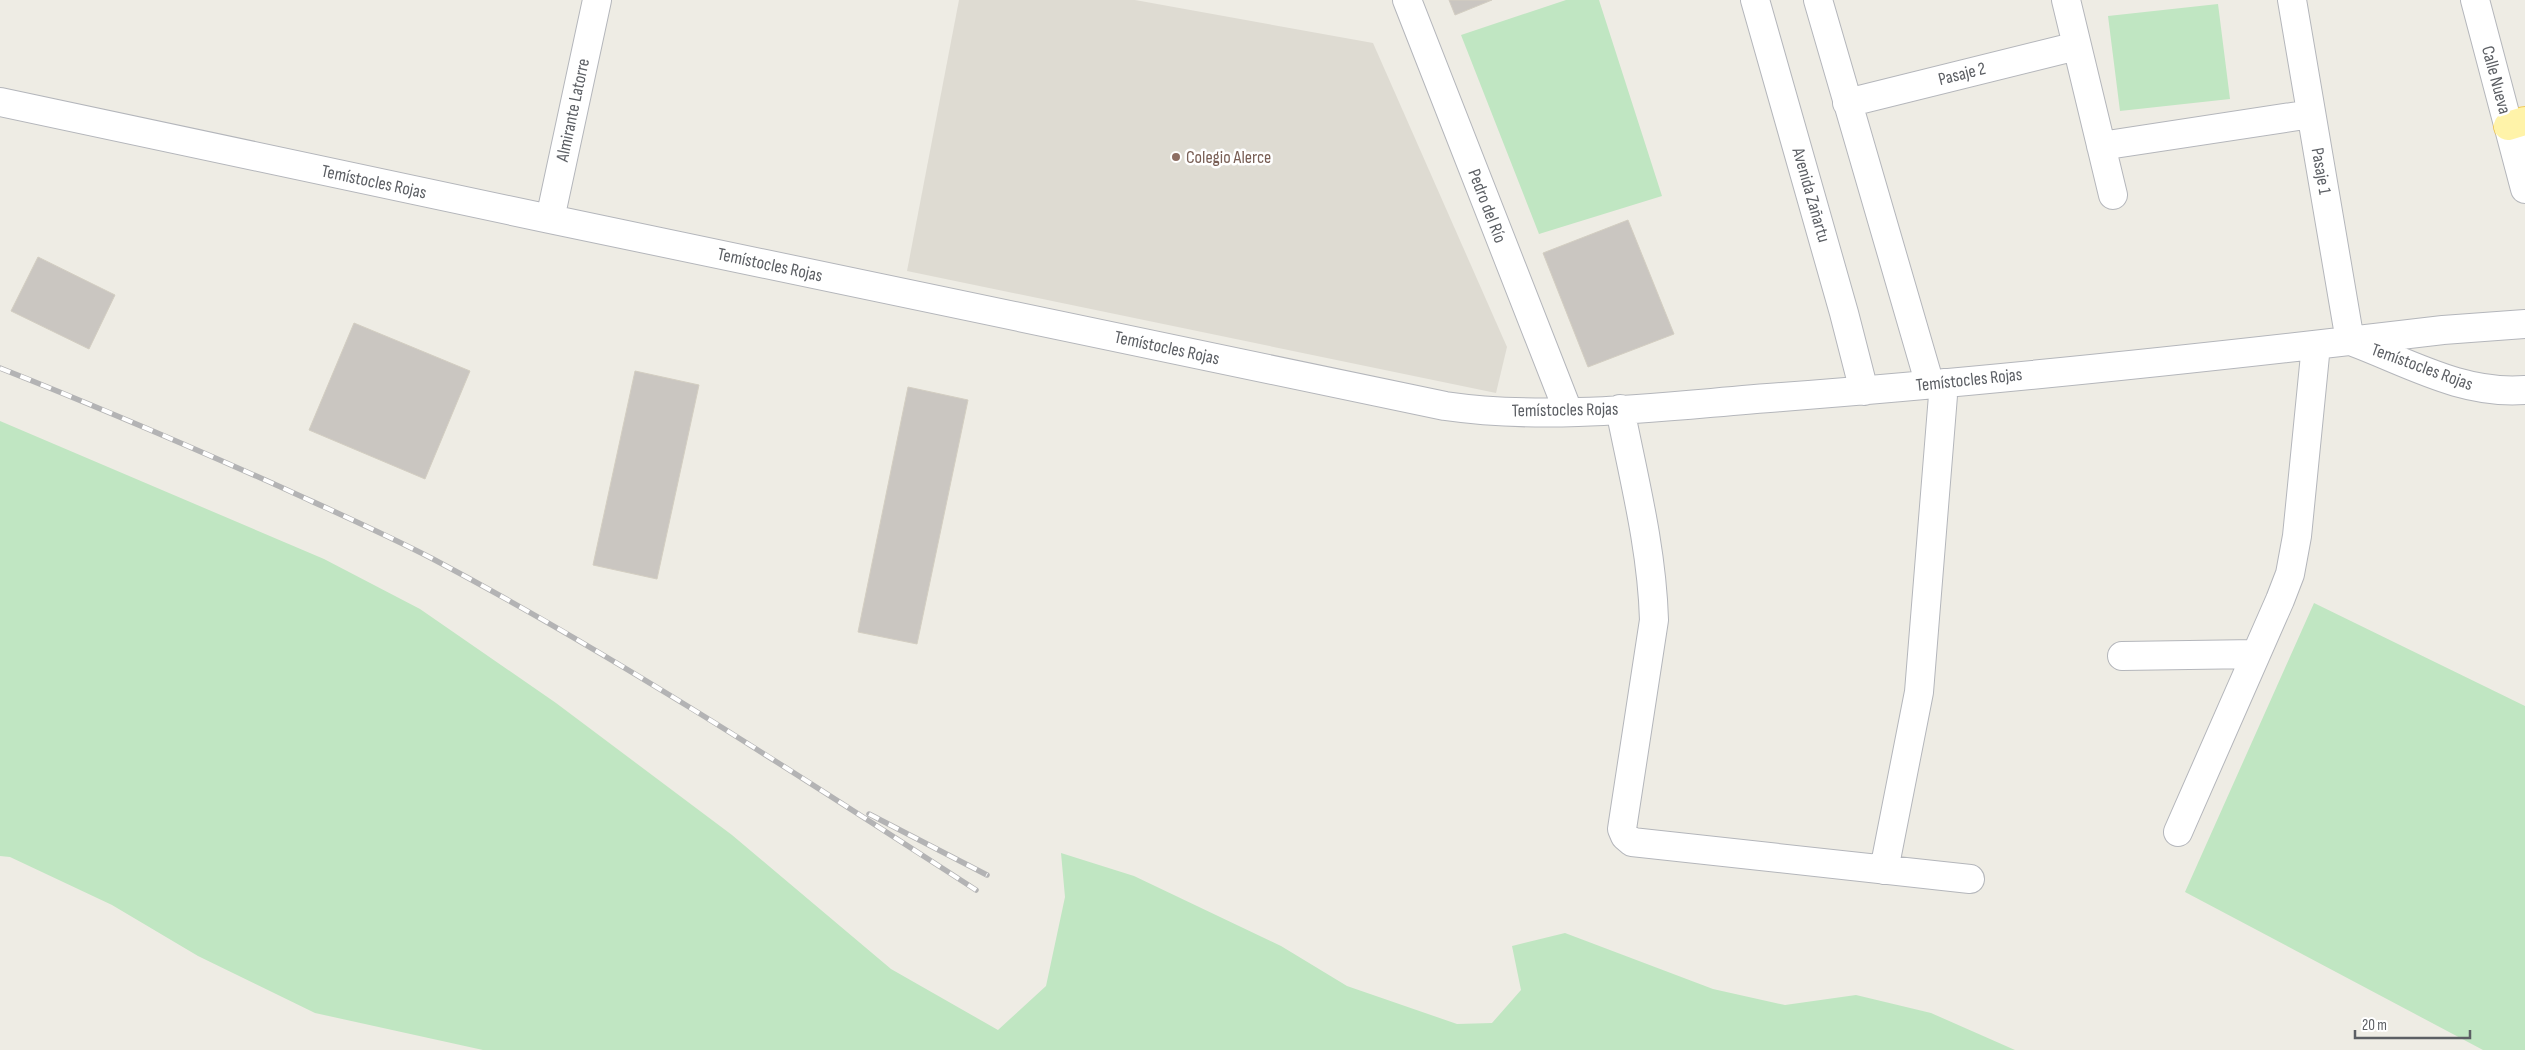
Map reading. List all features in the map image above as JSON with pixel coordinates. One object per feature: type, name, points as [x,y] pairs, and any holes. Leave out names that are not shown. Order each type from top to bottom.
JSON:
[{"type":"street","name":"Almirante Latorre","points":[[550,219],[597,0]]},
{"type":"street","name":"Pedro del Río","points":[[1407,0],[1568,411]]},
{"type":"street","name":"Avenida Zañartu","points":[[1755,0],[1844,313],[1864,391]]},
{"type":"street","points":[[1818,0],[1847,103],[1937,384],[1919,692],[1884,870]]},
{"type":"street","points":[[2066,0],[2113,195]]},
{"type":"street","name":"Pasaje 1","points":[[2292,0],[2350,341]]},
{"type":"street","name":"Calle Nueva","points":[[2475,0],[2517,123],[2525,189]]},
{"type":"street","name":"Pasaje 2","points":[[1847,103],[2077,46]]},
{"type":"street","name":"Temístocles Rojas","points":[[0,102],[1445,406],[1496,412],[1620,409],[1864,391],[2316,345],[2444,330],[2525,324]]},
{"type":"street","points":[[2101,146],[2311,114]]},
{"type":"street","name":"Temístocles Rojas","points":[[2350,341],[2416,369],[2478,388],[2510,391],[2525,390]]},
{"type":"street","points":[[2178,832],[2290,574],[2297,536],[2316,345]]},
{"type":"street","points":[[1620,409],[1653,587],[1654,620],[1622,829],[1625,836],[1632,842],[1970,879]]},
{"type":"street","points":[[2122,656],[2256,654]]},
{"type":"shaded area","name":"Colegio Alerce","points":[[959,0],[1135,0],[1373,43],[1507,347],[1496,393],[907,271]]},
{"type":"green space","points":[[1566,0],[1599,0],[1662,196],[1539,234],[1461,35]]},
{"type":"green space","points":[[2218,4],[2230,99],[2120,111],[2108,16]]},
{"type":"green space","points":[[0,421],[324,559],[420,609],[556,703],[732,835],[891,969],[998,1030],[1046,986],[1065,897],[1061,853],[1134,876],[1281,946],[1347,986],[1457,1024],[1492,1023],[1521,990],[1512,946],[1565,933],[1713,989],[1785,1005],[1856,995],[1931,1013],[2015,1050],[483,1050],[315,1013],[198,956],[112,905],[10,857],[0,856]]},
{"type":"green space","points":[[2314,603],[2525,706],[2525,1050],[2483,1050],[2185,892]]},
{"type":"building","points":[[1449,0],[1492,0],[1455,15]]},
{"type":"building","points":[[1628,220],[1674,334],[1588,367],[1543,253]]},
{"type":"building","points":[[38,257],[115,295],[89,349],[11,311]]},
{"type":"building","points":[[354,323],[470,371],[425,479],[309,430]]},
{"type":"building","points":[[635,371],[699,385],[657,579],[593,565]]},
{"type":"building","points":[[908,387],[968,400],[917,644],[858,632]]},
{"type":"railway","points":[[0,368],[238,468],[394,539],[433,559],[503,597],[640,677],[776,761],[976,890]]},
{"type":"railway","points":[[869,814],[987,875]]},
{"type":"place","name":"Colegio Alerce","points":[[1176,157]]}]
